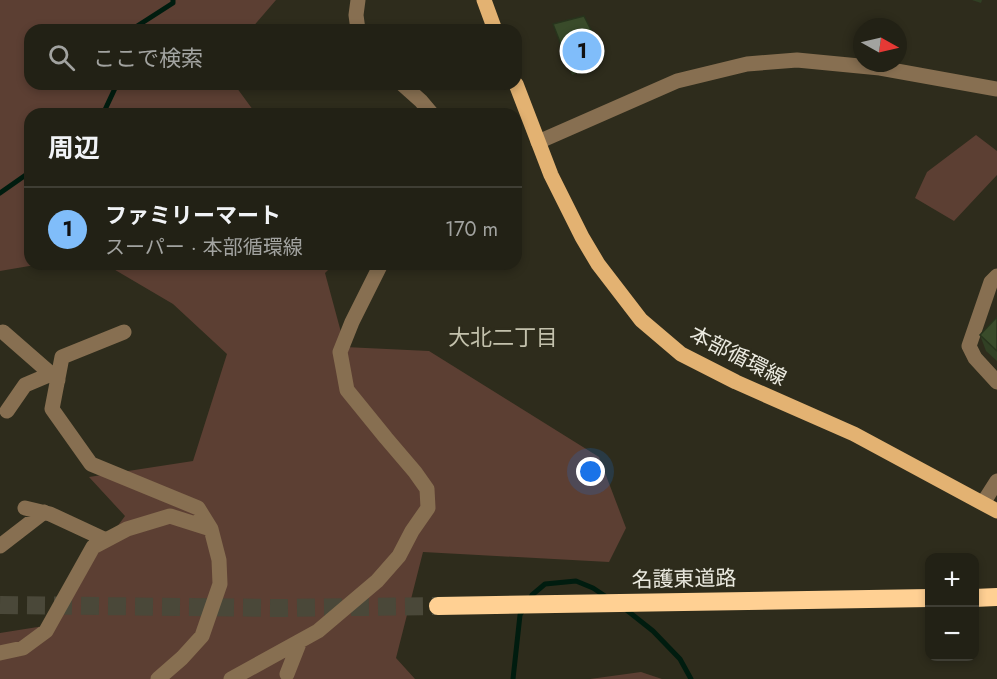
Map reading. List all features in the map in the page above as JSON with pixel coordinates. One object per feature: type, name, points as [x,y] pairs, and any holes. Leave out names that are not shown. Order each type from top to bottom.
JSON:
[{"type":"highway","points":[[979,598],[997,597]]},
{"type":"highway","name":"名護東道路","points":[[441,606],[925,598]]},
{"type":"main road","points":[[484,0],[493,24]]},
{"type":"main road","name":"本部循環線","points":[[518,90],[558,190],[598,264],[641,320],[681,354],[736,382],[854,435],[997,511]]},
{"type":"street","points":[[357,24],[358,0]]},
{"type":"street","points":[[538,142],[677,81],[747,64],[797,60],[880,68],[997,89]]},
{"type":"street","points":[[409,90],[427,108]]},
{"type":"street","points":[[231,679],[318,631],[377,581],[399,556],[412,531],[428,508],[427,489],[347,390],[340,352],[378,270]]},
{"type":"street","points":[[997,276],[991,282],[969,346],[975,358],[997,382]]},
{"type":"street","points":[[3,332],[54,377]]},
{"type":"street","points":[[124,332],[62,357],[54,377],[52,409],[91,464],[198,508],[211,529],[219,560],[220,584],[202,636],[158,679]]},
{"type":"street","points":[[7,411],[25,385],[54,377]]},
{"type":"street","points":[[983,503],[997,481]]},
{"type":"street","points":[[24,508],[50,514],[106,540]]},
{"type":"street","points":[[0,546],[44,512]]},
{"type":"street","points":[[0,653],[23,648],[46,632],[93,547],[128,528],[171,516],[211,529]]},
{"type":"street","points":[[287,674],[300,641]]},
{"type":"shaded area","points":[[0,0],[276,0],[255,24],[24,24],[24,90],[238,90],[252,108],[24,108],[24,267],[0,271]]},
{"type":"shaded area","points":[[976,135],[997,151],[997,175],[954,221],[915,198],[927,172]]},
{"type":"shaded area","points":[[115,270],[328,270],[325,273],[345,347],[429,351],[599,457],[626,528],[609,562],[423,552],[396,658],[415,679],[0,679],[0,633],[44,626],[125,516],[89,477],[193,461],[227,354],[173,304]]},
{"type":"shaded area","points":[[641,672],[662,679],[590,679]]},
{"type":"building","points":[[584,16],[599,46],[568,63],[553,24]]},
{"type":"building","points":[[997,317],[997,351],[980,335]]},
{"type":"waterway","points":[[140,24],[173,3],[173,0]]},
{"type":"waterway","points":[[106,108],[114,90]]},
{"type":"waterway","points":[[0,193],[24,176]]},
{"type":"waterway","points":[[530,599],[545,584],[576,581],[608,598]]},
{"type":"waterway","points":[[513,679],[520,615],[525,607]]},
{"type":"waterway","points":[[624,608],[653,631],[680,659],[691,679]]},
{"type":"tunnel","points":[[0,605],[281,608],[438,606]]},
{"type":"place","name":"ファミリーマート","points":[[582,51]]},
{"type":"district","name":"大北二丁目","points":[[503,337]]}]
